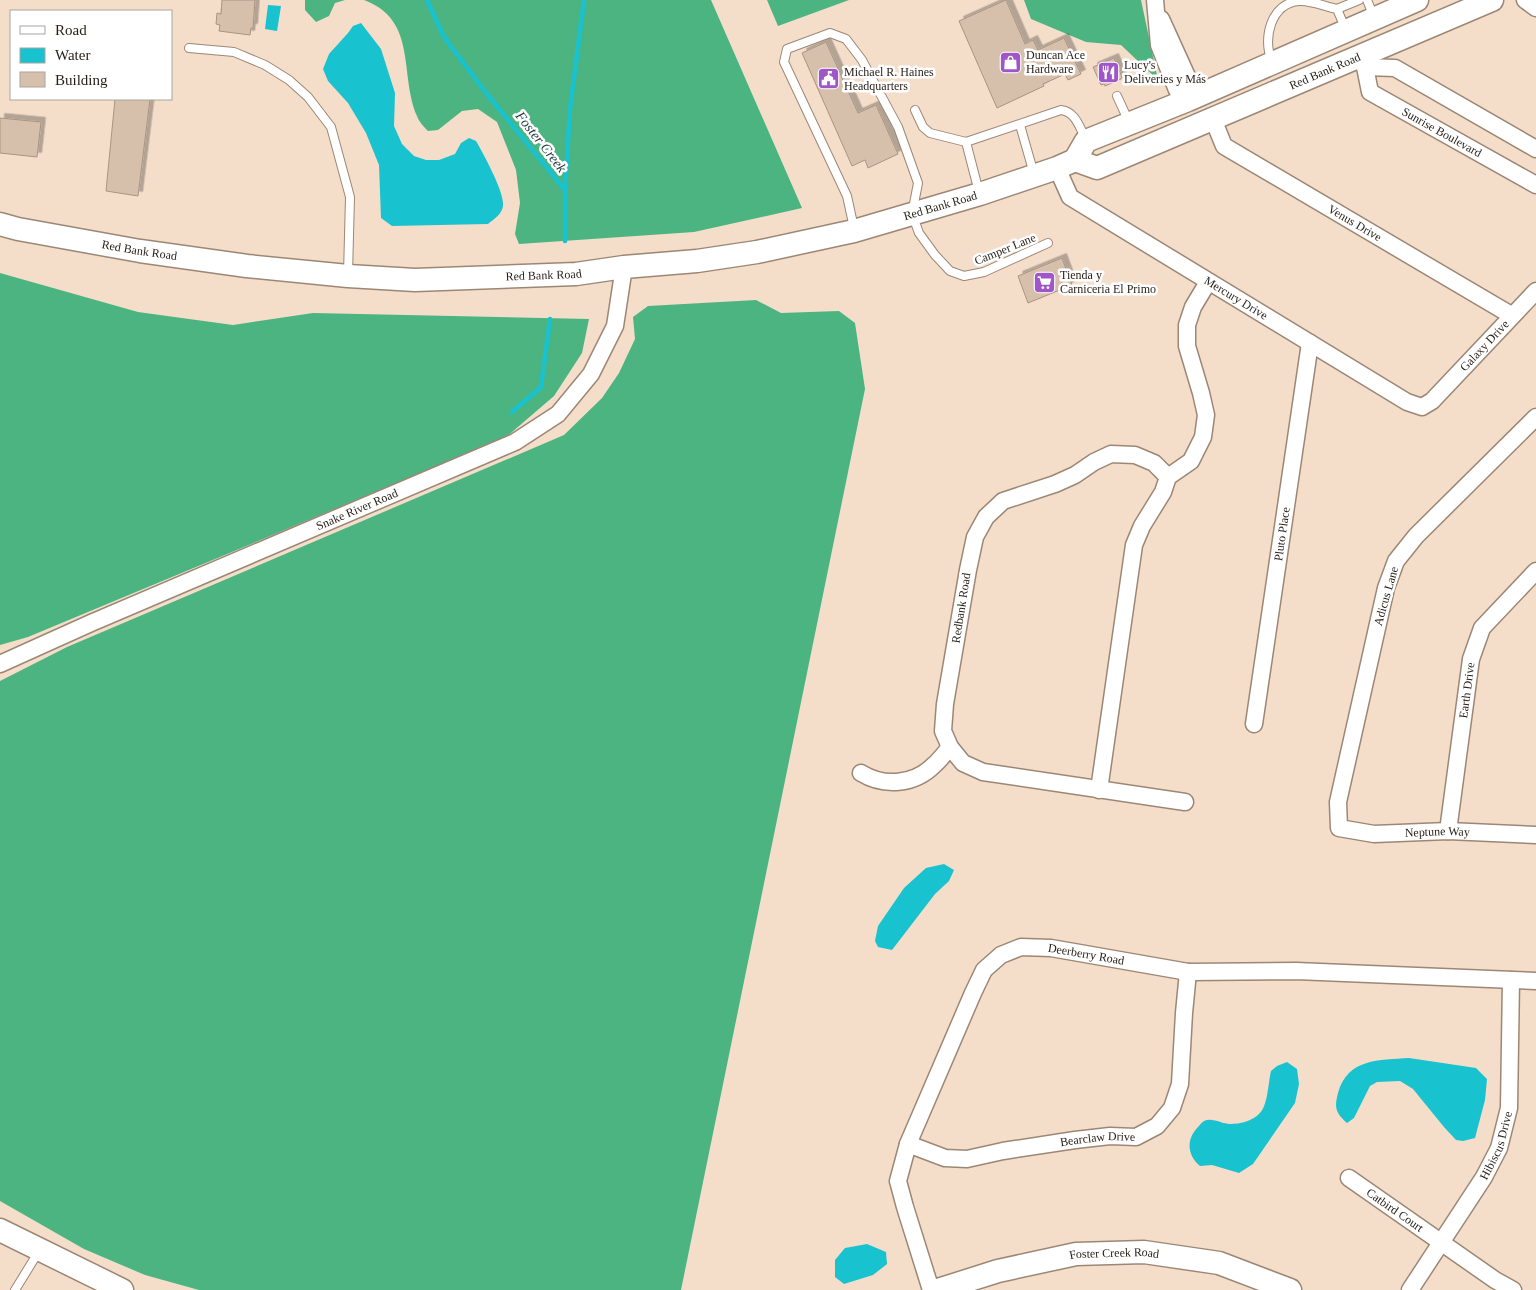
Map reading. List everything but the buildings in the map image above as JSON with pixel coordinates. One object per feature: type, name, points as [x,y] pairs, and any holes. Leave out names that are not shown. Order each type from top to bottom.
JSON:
[{"type":"main road","name":"Red Bank Road","points":[[0,224],[18,229],[140,251],[247,266],[348,276],[415,280],[576,274],[624,267],[697,261],[757,252],[854,231],[1034,176],[1130,123],[1187,97],[1273,63],[1346,31],[1376,11],[1417,0]]},
{"type":"main road","name":"Red Bank Road","points":[[1073,156],[1097,168],[1213,118],[1362,62],[1492,0]]},
{"type":"main road","points":[[1362,62],[1359,42],[1376,11]]},
{"type":"main road","points":[[1178,133],[1188,113],[1187,97]]},
{"type":"main road","points":[[0,1230],[122,1290]]},
{"type":"main road","name":"Foster Creek Road","points":[[938,1290],[998,1271],[1076,1254],[1144,1252],[1219,1263],[1290,1290]]},
{"type":"street","points":[[1525,0],[1536,8]]},
{"type":"street","points":[[1156,4],[1190,83],[1187,97]]},
{"type":"street","points":[[1395,68],[1370,92],[1362,62],[1395,68],[1536,149]]},
{"type":"street","name":"Sunrise Boulevard","points":[[1370,92],[1536,185]]},
{"type":"street","name":"Venus Drive","points":[[1213,118],[1224,146],[1511,315]]},
{"type":"street","name":"Mercury Drive","points":[[1073,156],[1070,198],[1407,402],[1422,406],[1432,400]]},
{"type":"street","name":"Snake River Road","points":[[0,664],[109,615],[515,442],[558,414],[591,374],[615,326],[624,267]]},
{"type":"street","points":[[1099,790],[1134,545],[1142,526],[1163,492],[1168,477],[1191,461],[1203,436],[1206,415],[1202,393],[1186,346],[1186,325],[1193,307],[1208,282]]},
{"type":"street","name":"Galaxy Drive","points":[[1432,400],[1536,290]]},
{"type":"street","name":"Pluto Place","points":[[1254,724],[1310,344]]},
{"type":"street","name":"Adicus Lane","points":[[1340,828],[1339,794],[1386,588],[1396,561],[1416,536],[1536,417]]},
{"type":"street","name":"Redbank Road","points":[[1168,477],[1154,463],[1135,455],[1111,454],[1094,462],[1075,475],[1055,484],[1003,501],[986,517],[975,537],[945,704],[943,731],[950,747],[963,763],[983,772],[1186,802]]},
{"type":"street","name":"Earth Drive","points":[[1448,831],[1471,658],[1482,628],[1536,571]]},
{"type":"street","points":[[860,773],[872,780],[894,783],[916,778],[934,766],[950,747]]},
{"type":"street","name":"Neptune Way","points":[[1340,828],[1374,834],[1448,831],[1536,835]]},
{"type":"street","name":"Deerberry Road","points":[[931,1290],[898,1181],[908,1144],[972,992],[984,970],[1001,955],[1021,947],[1051,948],[1188,972],[1296,971],[1536,981]]},
{"type":"street","name":"Bearclaw Drive","points":[[908,1144],[945,1158],[968,1159],[1003,1151],[1075,1140],[1110,1136],[1136,1137],[1157,1126],[1172,1108],[1180,1084],[1188,972]]},
{"type":"street","name":"Hibiscus Drive","points":[[1410,1290],[1484,1177],[1499,1148],[1509,1108],[1511,980]]},
{"type":"street","name":"Catbird Court","points":[[1349,1178],[1441,1242]]},
{"type":"street","points":[[1441,1242],[1513,1290]]},
{"type":"lane","points":[[1273,63],[1267,42],[1268,30],[1279,10],[1291,1],[1302,0],[1337,10],[1359,0]]},
{"type":"lane","points":[[1337,10],[1346,31]]},
{"type":"lane","points":[[854,231],[847,196],[784,62],[787,49],[830,33],[846,39],[898,127],[918,183],[912,214]]},
{"type":"lane","points":[[188,48],[234,52],[265,65],[289,80],[308,97],[331,127],[350,196],[348,276]]},
{"type":"lane","points":[[1117,96],[1130,123]]},
{"type":"lane","points":[[914,110],[922,128],[930,133],[966,142],[1061,110],[1068,111],[1074,116],[1073,156]]},
{"type":"lane","points":[[1020,125],[1034,176]]},
{"type":"lane","points":[[966,142],[980,194]]},
{"type":"lane","name":"Camper Lane","points":[[912,214],[919,233],[935,255],[950,271],[964,276],[984,272],[1048,243]]},
{"type":"lane","points":[[15,1290],[40,1249]]},
{"type":"green space","points":[[305,0],[345,0],[335,3],[329,16],[316,22],[305,10]]},
{"type":"green space","points":[[364,0],[711,0],[802,208],[694,232],[519,244],[515,234],[520,203],[516,170],[497,122],[478,109],[462,111],[438,130],[428,131],[418,118],[412,100],[400,34],[393,21],[381,9]]},
{"type":"green space","points":[[767,0],[849,0],[778,26]]},
{"type":"green space","points":[[1024,0],[1141,0],[1158,80],[1121,45],[1086,42],[1031,19]]},
{"type":"green space","points":[[0,273],[138,312],[233,325],[313,313],[589,319],[582,353],[554,396],[505,438],[28,637],[0,645]]},
{"type":"green space","points":[[756,300],[781,313],[839,311],[855,323],[865,389],[681,1290],[199,1290],[145,1275],[84,1249],[0,1201],[0,681],[67,647],[564,435],[602,398],[619,373],[635,339],[633,317],[648,306]]},
{"type":"water","points":[[268,5],[281,6],[277,31],[265,29]]},
{"type":"water","points":[[361,23],[381,49],[395,93],[394,126],[402,144],[414,156],[426,160],[439,160],[455,154],[461,143],[469,138],[476,141],[493,173],[503,200],[501,211],[488,224],[392,226],[381,218],[379,165],[366,133],[348,103],[328,81],[323,69],[329,54],[353,26]]},
{"type":"water","points":[[944,864],[954,870],[949,881],[935,894],[892,950],[878,947],[875,941],[878,926],[904,888],[926,868]]},
{"type":"water","points":[[1409,1058],[1476,1068],[1487,1079],[1485,1100],[1475,1138],[1463,1141],[1456,1140],[1413,1089],[1400,1081],[1377,1082],[1370,1086],[1354,1118],[1347,1123],[1340,1116],[1336,1106],[1338,1093],[1349,1073],[1366,1063],[1387,1059]]},
{"type":"water","points":[[1287,1062],[1297,1069],[1299,1084],[1295,1103],[1253,1164],[1239,1173],[1212,1165],[1200,1166],[1190,1152],[1191,1137],[1198,1127],[1207,1120],[1234,1124],[1253,1119],[1264,1106],[1271,1071]]},
{"type":"water","points":[[867,1244],[886,1252],[887,1264],[873,1275],[844,1284],[835,1277],[835,1260],[845,1248]]},
{"type":"waterway","name":"Foster Creek","points":[[427,0],[444,37],[483,89],[565,190]]},
{"type":"waterway","name":"Foster Creek","points":[[565,241],[565,190],[570,109],[584,0]]},
{"type":"waterway","points":[[512,412],[541,387],[550,319]]},
{"type":"place","name":"Duncan Ace Hardware","points":[[1010,62]]},
{"type":"place","name":"Lucy's Deliveries y Más","points":[[1108,72]]},
{"type":"place","name":"Michael R. Haines Headquarters","points":[[828,79]]},
{"type":"place","name":"Tienda y Carniceria El Primo","points":[[1044,282]]}]
